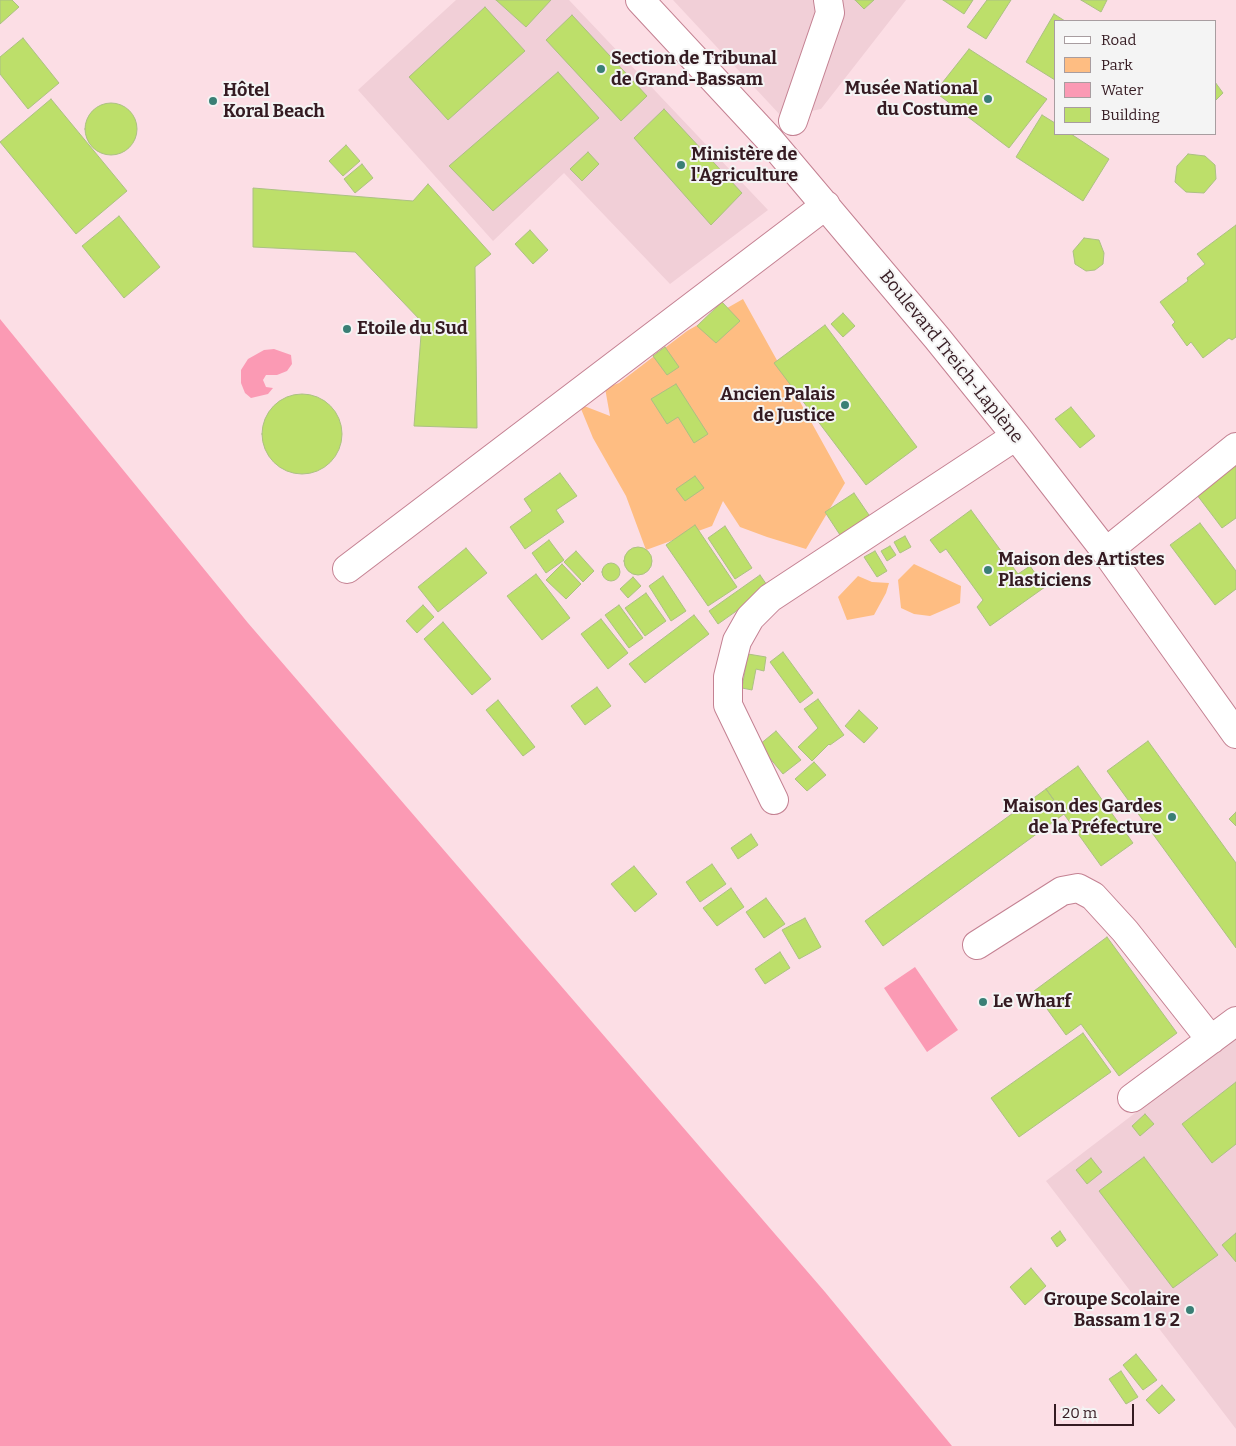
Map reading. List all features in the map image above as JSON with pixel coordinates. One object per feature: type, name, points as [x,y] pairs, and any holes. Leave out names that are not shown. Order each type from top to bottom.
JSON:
[{"type":"street","name":"Boulevard Treich-Laplène","points":[[640,0],[769,139],[937,338],[1106,552],[1236,734]]},
{"type":"street","points":[[793,121],[830,13],[828,0]]},
{"type":"street","points":[[347,569],[826,205]]},
{"type":"street","points":[[774,800],[728,705],[728,677],[737,641],[750,618],[770,598],[1016,436]]},
{"type":"street","points":[[1106,552],[1236,447]]},
{"type":"street","points":[[977,945],[1062,891],[1078,888],[1093,896],[1125,931],[1211,1040]]},
{"type":"street","points":[[1132,1098],[1236,1021]]},
{"type":"shaded area","points":[[456,0],[569,0],[768,210],[670,284],[564,173],[493,241],[358,90]]},
{"type":"shaded area","points":[[673,0],[906,0],[821,109],[782,117]]},
{"type":"shaded area","name":"Groupe Scolaire Bassam 1 & 2","points":[[1236,1036],[1236,1429],[1046,1181]]},
{"type":"green space","points":[[743,299],[845,483],[806,549],[740,527],[723,501],[712,526],[646,550],[626,496],[593,438],[579,404],[610,416],[605,388],[619,383],[687,331]]},
{"type":"green space","points":[[914,564],[961,586],[960,603],[930,616],[914,614],[901,608],[898,580]]},
{"type":"green space","points":[[858,576],[872,582],[889,583],[886,593],[874,615],[847,620],[838,597]]},
{"type":"water","points":[[0,319],[248,623],[825,1292],[952,1446],[0,1446]]},
{"type":"water","points":[[274,349],[291,355],[292,364],[287,371],[277,375],[266,375],[263,380],[266,387],[273,388],[268,394],[251,398],[245,393],[241,383],[241,370],[248,359],[264,350]]},
{"type":"water","points":[[915,967],[958,1030],[927,1052],[884,988]]},
{"type":"building","points":[[0,0],[12,0],[19,7],[0,24]]},
{"type":"building","points":[[496,0],[551,0],[526,27]]},
{"type":"building","points":[[855,0],[874,0],[864,9]]},
{"type":"building","points":[[943,0],[973,0],[964,14]]},
{"type":"building","points":[[987,0],[1011,0],[986,39],[967,27]]},
{"type":"building","points":[[1081,0],[1107,0],[1101,12]]},
{"type":"building","points":[[485,7],[525,51],[448,120],[409,77]]},
{"type":"building","points":[[1054,14],[1063,20],[1054,20],[1054,79],[1026,62]]},
{"type":"building","points":[[572,15],[647,96],[621,121],[546,40]]},
{"type":"building","points":[[23,38],[59,83],[28,109],[0,74],[0,57]]},
{"type":"building","points":[[969,49],[1047,99],[1009,148],[935,92]]},
{"type":"building","points":[[558,72],[599,118],[493,211],[449,166]]},
{"type":"building","points":[[1216,83],[1223,93],[1216,100]]},
{"type":"building","points":[[51,99],[127,191],[76,234],[0,142]]},
{"type":"building","points":[[106,103],[116,103],[130,110],[137,124],[137,134],[130,148],[116,155],[106,155],[96,151],[89,144],[85,134],[85,124],[89,114],[96,107]]},
{"type":"building","points":[[664,109],[742,193],[711,225],[634,138]]},
{"type":"building","points":[[1042,115],[1054,122],[1054,135],[1073,135],[1109,159],[1083,201],[1016,157]]},
{"type":"building","points":[[346,145],[360,161],[343,176],[329,161]]},
{"type":"building","points":[[588,152],[599,164],[582,181],[570,169]]},
{"type":"building","points":[[1188,154],[1205,156],[1215,165],[1216,179],[1204,193],[1186,192],[1175,182],[1177,166]]},
{"type":"building","points":[[362,164],[373,178],[355,193],[344,179]]},
{"type":"building","points":[[428,184],[491,254],[475,267],[477,428],[414,426],[422,322],[355,252],[253,247],[253,188],[413,201]]},
{"type":"building","points":[[119,216],[160,267],[124,298],[82,246]]},
{"type":"building","points":[[1236,225],[1236,337],[1232,340],[1229,338],[1203,358],[1191,342],[1187,346],[1172,325],[1175,322],[1160,302],[1188,281],[1187,278],[1205,264],[1197,254]]},
{"type":"building","points":[[530,230],[548,250],[533,264],[515,244]]},
{"type":"building","points":[[1084,238],[1099,240],[1104,253],[1103,264],[1095,270],[1086,271],[1075,264],[1073,251]]},
{"type":"building","points":[[722,302],[740,321],[716,343],[697,326]]},
{"type":"building","points":[[843,313],[855,326],[843,337],[831,324]]},
{"type":"building","name":"Ancien Palais de Justice","points":[[825,325],[917,447],[866,485],[774,363]]},
{"type":"building","points":[[665,347],[679,367],[667,375],[653,356]]},
{"type":"building","points":[[676,384],[708,434],[694,443],[678,417],[667,424],[651,399]]},
{"type":"building","points":[[302,394],[317,397],[330,406],[339,419],[342,434],[339,449],[330,462],[317,471],[302,474],[287,471],[274,462],[265,449],[262,434],[265,419],[274,406],[287,397]]},
{"type":"building","points":[[1071,407],[1095,436],[1080,448],[1055,419]]},
{"type":"building","points":[[1236,465],[1236,518],[1222,528],[1197,495]]},
{"type":"building","points":[[560,473],[577,496],[556,510],[564,522],[525,549],[510,527],[532,511],[524,499]]},
{"type":"building","points":[[695,476],[704,488],[685,501],[676,489]]},
{"type":"building","points":[[854,493],[871,518],[842,538],[825,512]]},
{"type":"building","name":"Maison des Artistes Plasticiens","points":[[971,510],[1018,574],[1030,566],[1045,587],[990,626],[977,607],[983,600],[946,549],[940,553],[930,540]]},
{"type":"building","points":[[1200,523],[1236,571],[1236,589],[1215,605],[1170,545]]},
{"type":"building","points":[[695,525],[737,587],[708,606],[666,545]]},
{"type":"building","points":[[725,526],[752,568],[735,579],[708,538]]},
{"type":"building","points":[[905,536],[911,547],[900,553],[894,542]]},
{"type":"building","points":[[549,540],[564,560],[546,573],[532,553]]},
{"type":"building","points":[[890,546],[896,555],[887,561],[881,551]]},
{"type":"building","points":[[638,547],[648,551],[652,561],[648,571],[638,575],[628,571],[624,561],[628,551]]},
{"type":"building","points":[[466,548],[487,573],[438,612],[418,587]]},
{"type":"building","points":[[576,551],[594,571],[583,582],[564,562]]},
{"type":"building","points":[[875,551],[887,571],[877,577],[864,557]]},
{"type":"building","points":[[611,563],[617,566],[620,572],[617,578],[611,581],[605,578],[602,572],[605,566]]},
{"type":"building","points":[[562,564],[581,584],[566,599],[546,580]]},
{"type":"building","points":[[536,574],[570,618],[542,640],[507,596]]},
{"type":"building","points":[[760,575],[769,588],[718,624],[709,611]]},
{"type":"building","points":[[663,576],[686,611],[671,621],[649,586]]},
{"type":"building","points":[[633,577],[641,586],[628,598],[620,589]]},
{"type":"building","points":[[646,593],[666,621],[645,636],[625,608]]},
{"type":"building","points":[[423,605],[434,617],[417,633],[406,621]]},
{"type":"building","points":[[619,605],[643,638],[629,648],[605,615]]},
{"type":"building","points":[[694,615],[709,634],[645,683],[629,664]]},
{"type":"building","points":[[601,619],[628,653],[608,669],[581,634]]},
{"type":"building","points":[[443,622],[491,679],[472,695],[424,639]]},
{"type":"building","points":[[783,652],[813,693],[800,703],[770,662]]},
{"type":"building","points":[[748,654],[766,657],[764,671],[756,669],[752,690],[742,688]]},
{"type":"building","points":[[597,687],[611,706],[585,725],[571,706]]},
{"type":"building","points":[[818,699],[844,735],[829,744],[812,761],[798,747],[818,728],[804,709]]},
{"type":"building","points":[[498,700],[535,747],[523,756],[486,710]]},
{"type":"building","points":[[859,710],[878,728],[864,743],[845,726]]},
{"type":"building","points":[[776,731],[801,760],[783,774],[759,745]]},
{"type":"building","name":"Maison des Gardes de la Préfecture","points":[[1148,741],[1236,863],[1236,948],[1107,771]]},
{"type":"building","points":[[814,762],[826,775],[807,791],[795,779]]},
{"type":"building","points":[[1078,766],[1133,843],[1101,866],[1046,789]]},
{"type":"building","points":[[1046,789],[1064,814],[883,946],[865,921]]},
{"type":"building","points":[[1236,812],[1236,826],[1229,819]]},
{"type":"building","points":[[751,834],[758,845],[738,859],[731,848]]},
{"type":"building","points":[[712,864],[726,884],[700,902],[686,882]]},
{"type":"building","points":[[634,866],[657,894],[635,912],[611,884]]},
{"type":"building","points":[[731,888],[744,907],[717,926],[703,908]]},
{"type":"building","points":[[766,898],[785,924],[764,938],[746,912]]},
{"type":"building","points":[[805,918],[821,947],[799,959],[782,930]]},
{"type":"building","points":[[1107,937],[1177,1033],[1119,1076],[1081,1024],[1066,1035],[1034,991]]},
{"type":"building","points":[[780,952],[790,968],[765,984],[755,969]]},
{"type":"building","points":[[1083,1033],[1111,1072],[1019,1137],[991,1098]]},
{"type":"building","points":[[1236,1082],[1236,1144],[1212,1163],[1182,1124]]},
{"type":"building","points":[[1145,1114],[1154,1124],[1140,1136],[1132,1126]]},
{"type":"building","points":[[1144,1157],[1218,1255],[1173,1288],[1099,1191]]},
{"type":"building","points":[[1091,1158],[1102,1172],[1087,1184],[1076,1170]]},
{"type":"building","points":[[1060,1231],[1066,1240],[1057,1247],[1051,1238]]},
{"type":"building","points":[[1236,1233],[1236,1262],[1222,1245]]},
{"type":"building","points":[[1031,1268],[1046,1286],[1025,1305],[1010,1287]]},
{"type":"building","points":[[1136,1354],[1157,1380],[1143,1390],[1123,1365]]},
{"type":"building","points":[[1121,1371],[1138,1397],[1126,1404],[1109,1379]]},
{"type":"building","points":[[1162,1385],[1175,1400],[1159,1414],[1146,1400]]},
{"type":"place","name":"Section de Tribunal de Grand-Bassam","points":[[601,69]]},
{"type":"place","name":"Musée National du Costume","points":[[988,99]]},
{"type":"place","name":"Hôtel Koral Beach","points":[[213,101]]},
{"type":"place","name":"Ministère de l'Agriculture","points":[[681,165]]},
{"type":"place","name":"Etoile du Sud","points":[[347,329]]},
{"type":"place","name":"Ancien Palais de Justice","points":[[845,405]]},
{"type":"place","name":"Maison des Artistes Plasticiens","points":[[988,570]]},
{"type":"place","name":"Maison des Gardes de la Préfecture","points":[[1172,817]]},
{"type":"place","name":"Le Wharf","points":[[983,1002]]},
{"type":"place","name":"Groupe Scolaire Bassam 1 & 2","points":[[1190,1310]]}]
